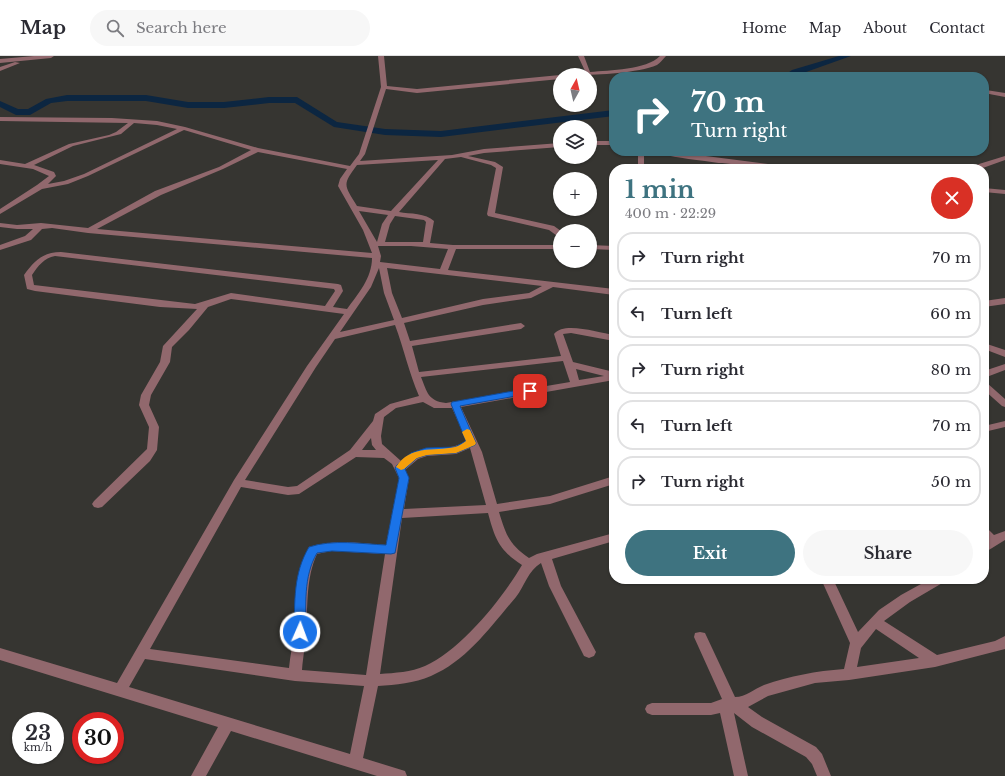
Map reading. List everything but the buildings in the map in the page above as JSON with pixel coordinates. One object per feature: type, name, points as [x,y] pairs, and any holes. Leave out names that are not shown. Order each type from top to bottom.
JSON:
[{"type":"street","points":[[0,69],[38,56]]},
{"type":"street","points":[[0,61],[51,56]]},
{"type":"street","points":[[377,244],[353,208],[342,186],[343,179],[362,154],[384,87],[381,56]]},
{"type":"street","points":[[581,56],[587,68]]},
{"type":"street","points":[[597,73],[642,67],[656,63],[663,56]]},
{"type":"street","points":[[384,87],[417,91],[490,83],[553,79]]},
{"type":"street","points":[[989,92],[1005,95]]},
{"type":"street","points":[[0,119],[157,123],[183,128],[257,150],[354,165],[398,160],[443,158],[492,150],[553,146]]},
{"type":"street","points":[[123,131],[132,122]]},
{"type":"street","points":[[26,166],[71,145],[103,139],[123,131],[157,123]]},
{"type":"street","points":[[40,187],[66,183],[86,175],[183,128]]},
{"type":"street","points":[[597,143],[609,143]]},
{"type":"street","points":[[88,231],[158,193],[221,168],[257,150]]},
{"type":"street","points":[[460,156],[493,163],[500,167],[491,214],[494,216],[553,229]]},
{"type":"street","points":[[682,156],[731,164]]},
{"type":"street","points":[[443,158],[394,213],[386,224],[377,244],[378,262],[388,293],[408,344],[415,375],[425,398],[434,406],[455,404],[609,376]]},
{"type":"street","points":[[984,164],[1005,158]]},
{"type":"street","points":[[0,162],[34,167],[52,173],[53,176],[40,187],[0,212]]},
{"type":"street","points":[[989,190],[1005,192]]},
{"type":"street","points":[[0,202],[14,203]]},
{"type":"street","points":[[353,208],[426,218],[430,221],[426,245]]},
{"type":"street","points":[[0,225],[17,227],[41,225],[378,262],[442,272],[609,291]]},
{"type":"street","points":[[0,248],[28,238],[41,225]]},
{"type":"street","points":[[377,244],[453,247],[553,247]]},
{"type":"street","points":[[442,272],[453,247]]},
{"type":"street","points":[[597,247],[609,248]]},
{"type":"street","points":[[327,309],[339,291],[338,287],[61,254],[50,254],[44,256],[28,275],[30,287],[160,304],[195,307],[231,296],[349,312]]},
{"type":"street","points":[[120,690],[238,483],[312,366],[367,287],[378,262]]},
{"type":"street","points":[[332,338],[483,302],[531,295],[552,285]]},
{"type":"street","points":[[989,303],[1005,301]]},
{"type":"street","points":[[98,504],[146,458],[152,450],[154,427],[144,405],[146,395],[165,362],[168,346],[186,328],[205,305]]},
{"type":"street","points":[[408,344],[521,326]]},
{"type":"street","points":[[575,382],[558,334],[561,331],[571,330],[609,337]]},
{"type":"street","points":[[989,347],[1003,351]]},
{"type":"street","points":[[415,375],[568,361],[609,374]]},
{"type":"street","points":[[989,373],[1005,367]]},
{"type":"street","points":[[989,390],[1005,404]]},
{"type":"street","points":[[355,763],[372,681],[391,550],[404,478],[400,468],[389,454],[377,444],[378,416],[393,406],[425,398]]},
{"type":"street","points":[[455,404],[477,452],[500,536],[513,552],[529,564]]},
{"type":"street","points":[[238,483],[288,491],[299,490],[354,453],[377,423]]},
{"type":"street","points":[[989,428],[1005,424]]},
{"type":"street","points":[[400,468],[414,456],[426,452],[456,450],[472,443]]},
{"type":"street","points":[[354,453],[372,452],[389,454]]},
{"type":"street","points":[[398,514],[493,509],[550,500],[609,482]]},
{"type":"street","points":[[989,543],[1005,535]]},
{"type":"street","points":[[142,653],[295,675],[372,681],[404,678],[428,671],[450,658],[476,634],[505,600],[529,564],[545,557],[609,538]]},
{"type":"street","points":[[295,675],[300,632],[300,591],[306,562],[313,550],[332,547],[391,550]]},
{"type":"street","points":[[545,557],[555,586],[589,652]]},
{"type":"street","points":[[829,584],[857,644]]},
{"type":"street","points":[[850,674],[857,644],[876,622],[896,605],[932,584]]},
{"type":"street","points":[[876,622],[935,661]]},
{"type":"street","points":[[700,637],[728,704],[741,776]]},
{"type":"street","points":[[652,708],[718,708],[728,704],[742,703],[765,691],[815,677],[850,674],[935,661],[998,646],[1005,642]]},
{"type":"street","points":[[0,654],[395,775]]},
{"type":"street","points":[[728,704],[811,752],[817,759],[824,776]]},
{"type":"street","points":[[198,776],[227,724]]},
{"type":"waterway","points":[[795,72],[847,56]]},
{"type":"waterway","points":[[0,104],[16,112],[30,112],[49,101],[67,98],[146,98],[188,105],[224,105],[269,100],[297,100],[334,124],[385,132],[441,134],[609,114]]},
{"type":"slow traffic","points":[[401,467],[414,456],[426,452],[456,450],[462,446],[472,443],[467,432]]},
{"type":"route","points":[[300,632],[300,591],[306,562],[313,550],[332,547],[391,550],[404,478],[400,468],[414,456],[426,452],[456,450],[462,446],[472,443],[455,404],[530,391]]}]
